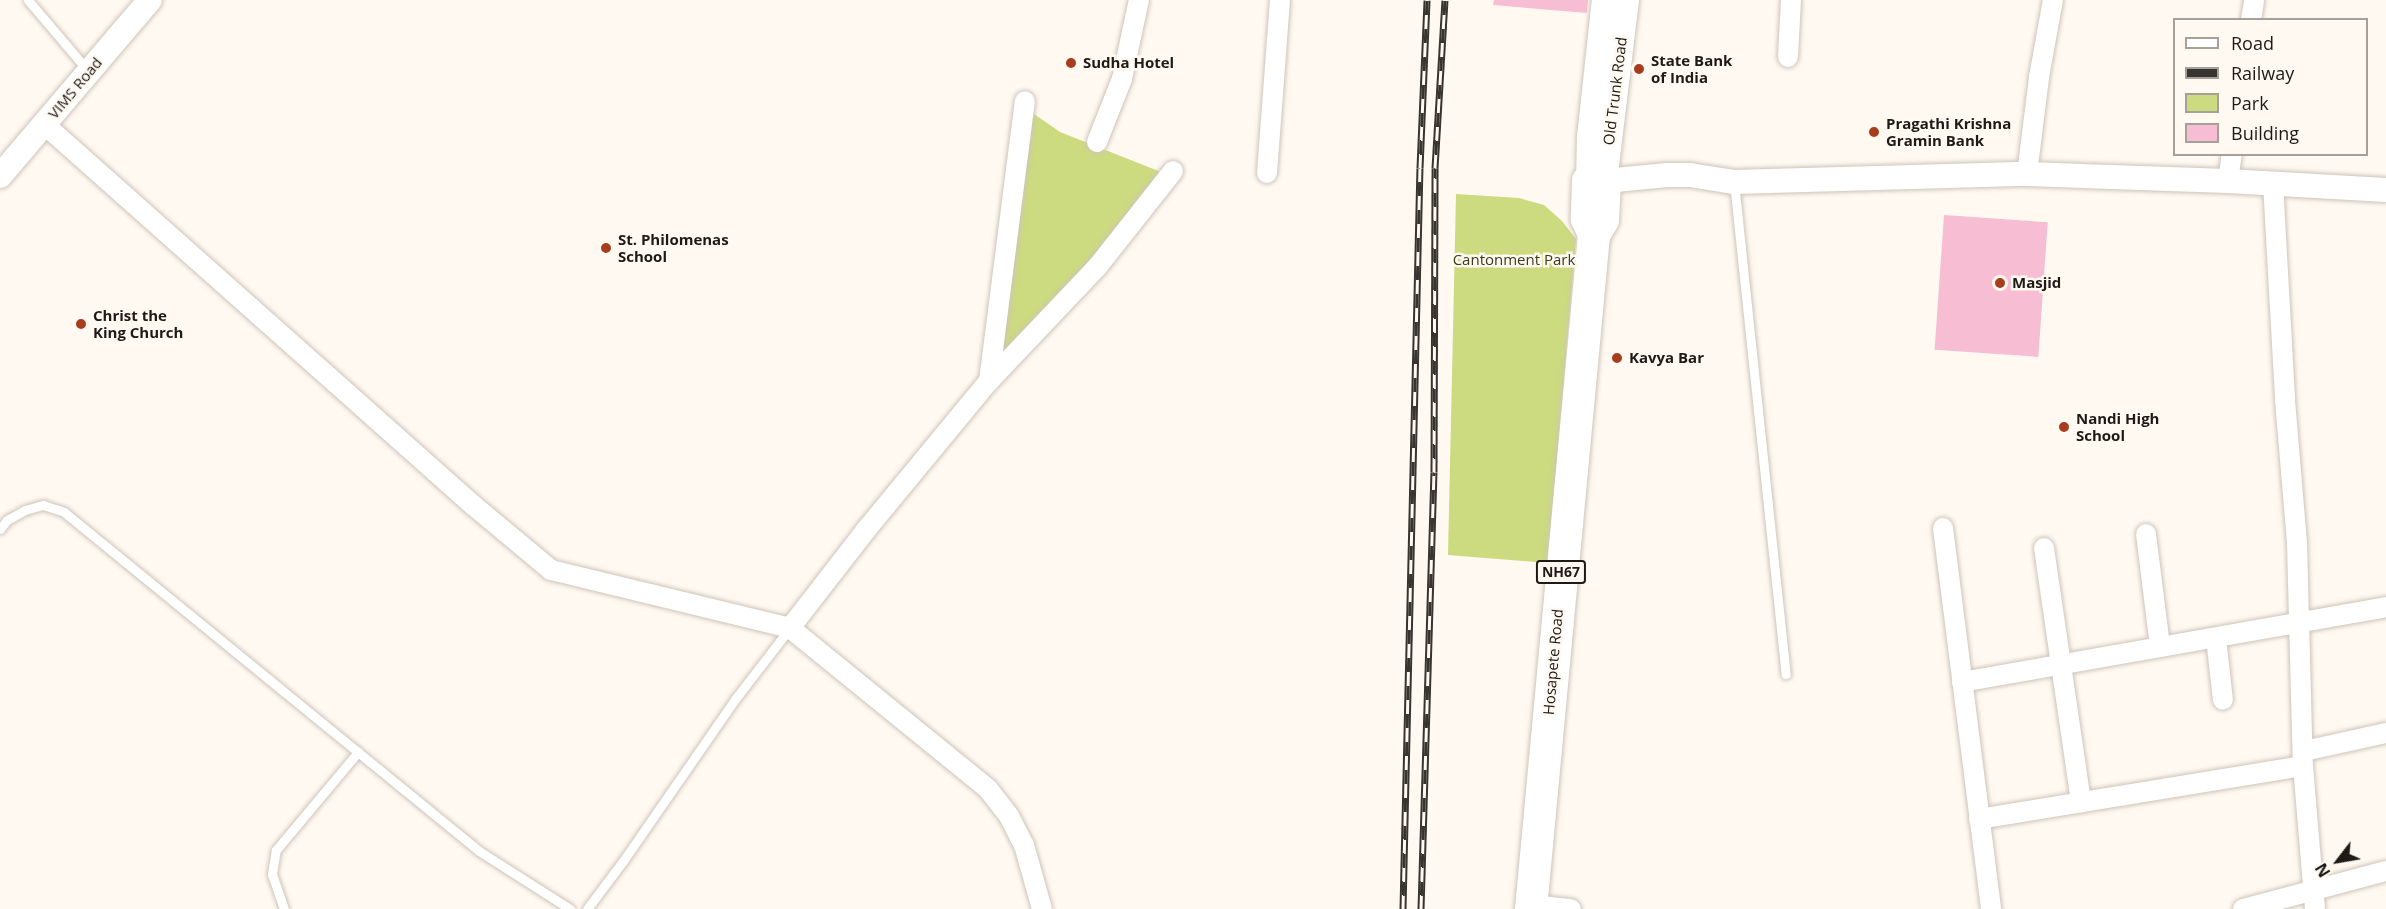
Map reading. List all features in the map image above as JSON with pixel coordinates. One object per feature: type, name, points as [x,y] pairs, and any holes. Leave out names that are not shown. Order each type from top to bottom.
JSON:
[{"type":"highway","name":"Hosapete Road","points":[[1531,907],[1594,236],[1587,219],[1596,181]]},
{"type":"street","name":"VIMS Road","points":[[0,176],[150,0]]},
{"type":"street","points":[[1097,142],[1122,80],[1139,0]]},
{"type":"street","points":[[1267,172],[1280,0]]},
{"type":"street","name":"Old Trunk Road","points":[[1596,181],[1589,137],[1604,0]]},
{"type":"street","name":"Old Trunk Road","points":[[1596,181],[1627,0]]},
{"type":"street","points":[[1788,57],[1791,0]]},
{"type":"street","points":[[2027,174],[2039,77],[2053,0]]},
{"type":"street","points":[[2251,18],[2254,0]]},
{"type":"street","points":[[989,381],[1024,101]]},
{"type":"street","points":[[44,124],[473,505],[551,570],[790,628],[988,789],[1009,816],[1023,845],[1042,909]]},
{"type":"street","points":[[2228,181],[2232,156]]},
{"type":"street","points":[[790,628],[866,530],[989,381],[1098,266],[1173,171]]},
{"type":"street","points":[[1596,181],[1678,175],[1734,182],[2027,174],[2273,183],[2386,190]]},
{"type":"street","points":[[2273,183],[2302,622],[2303,758],[2315,909]]},
{"type":"street","points":[[1943,528],[1991,909]]},
{"type":"street","points":[[2146,534],[2160,647]]},
{"type":"street","points":[[2044,548],[2081,802]]},
{"type":"street","points":[[1962,682],[2386,607]]},
{"type":"street","points":[[2216,638],[2223,700]]},
{"type":"street","points":[[1979,819],[2081,802],[2303,758],[2386,733]]},
{"type":"street","points":[[2243,909],[2386,871]]},
{"type":"street","points":[[1531,907],[1571,909]]},
{"type":"lane","points":[[28,0],[89,72]]},
{"type":"lane","points":[[1734,182],[1786,674]]},
{"type":"lane","points":[[0,529],[7,520],[34,507],[43,505],[64,512],[479,851],[570,909]]},
{"type":"lane","points":[[587,909],[736,698],[790,628]]},
{"type":"lane","points":[[284,909],[272,874],[276,850],[358,752]]},
{"type":"green space","points":[[1027,109],[1060,132],[1166,174],[998,366]]},
{"type":"green space","name":"Cantonment Park","points":[[1456,194],[1519,198],[1544,205],[1562,221],[1576,239],[1548,563],[1448,555]]},
{"type":"building","points":[[1494,0],[1588,0],[1587,13],[1493,5]]},
{"type":"building","name":"Masjid","points":[[1944,215],[2048,222],[2038,357],[1935,350]]},
{"type":"railway","points":[[1403,909],[1420,168],[1427,0]]},
{"type":"railway","points":[[1421,909],[1434,472],[1435,168],[1445,0]]},
{"type":"place","name":"Sudha Hotel","points":[[1071,63]]},
{"type":"place","name":"State Bank of India","points":[[1639,69]]},
{"type":"place","name":"Pragathi Krishna Gramin Bank","points":[[1874,132]]},
{"type":"place","name":"St. Philomenas School","points":[[606,248]]},
{"type":"place","name":"Masjid","points":[[2000,283]]},
{"type":"place","name":"Christ the King Church","points":[[81,324]]},
{"type":"place","name":"Kavya Bar","points":[[1617,358]]},
{"type":"place","name":"Nandi High School","points":[[2064,427]]}]
